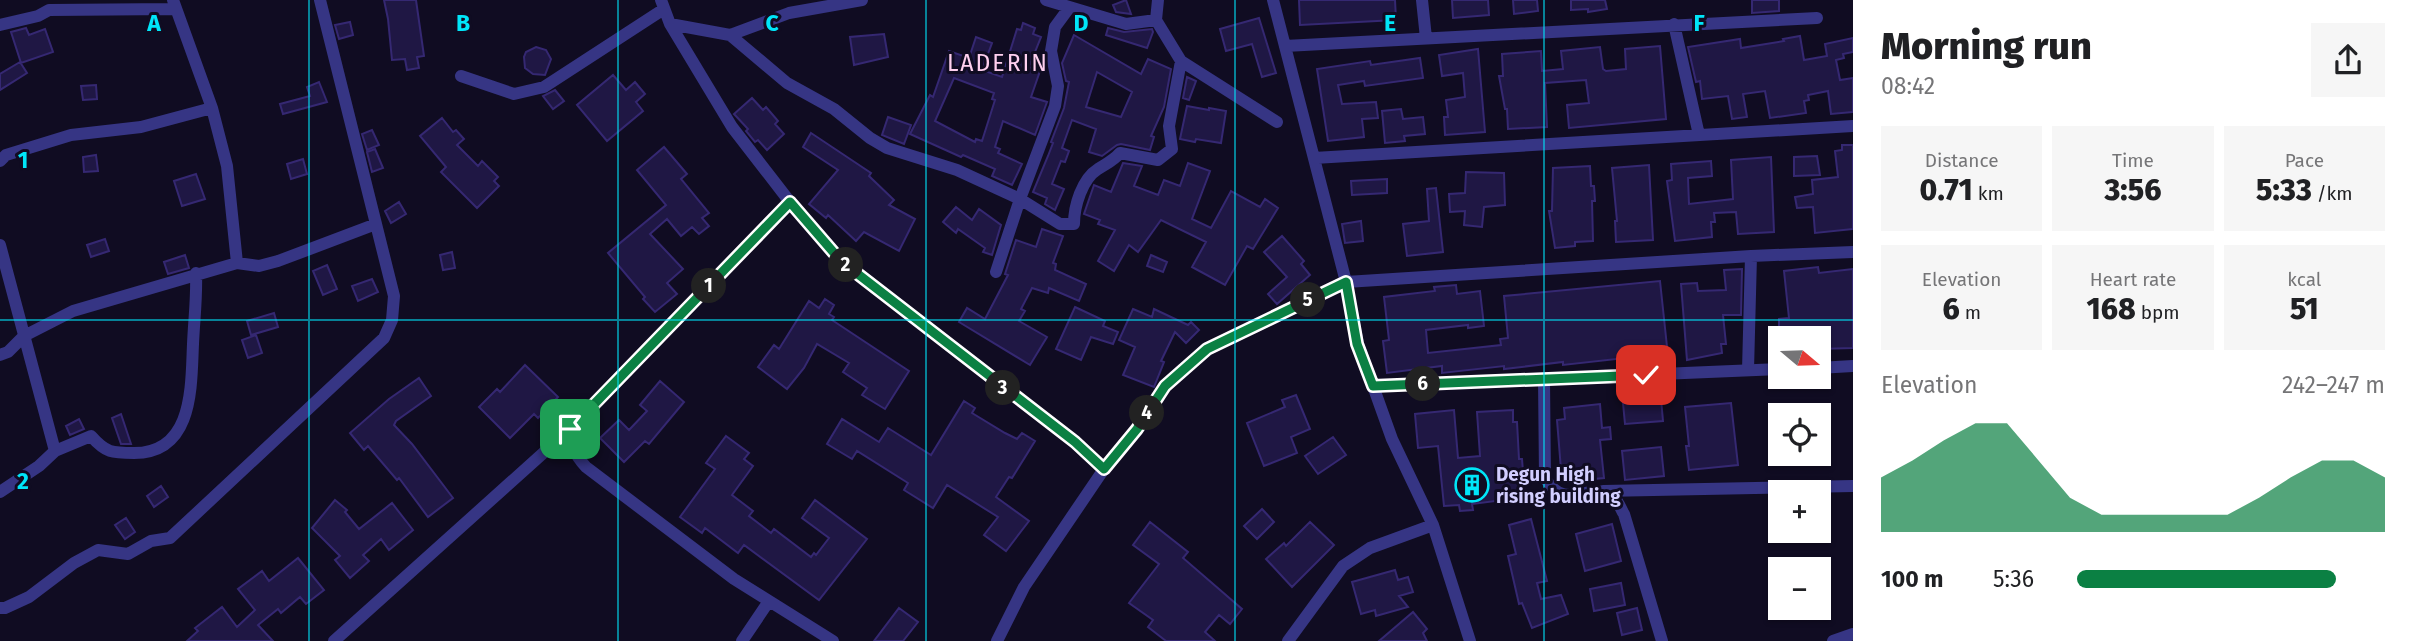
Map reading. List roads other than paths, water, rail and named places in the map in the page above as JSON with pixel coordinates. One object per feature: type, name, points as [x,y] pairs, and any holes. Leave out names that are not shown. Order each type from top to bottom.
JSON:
[{"type":"street","points":[[0,608],[29,597],[74,563],[98,551],[128,554],[151,541],[170,538],[384,338],[392,320],[394,296],[320,0]]},
{"type":"street","points":[[730,35],[789,13],[862,0]]},
{"type":"street","points":[[1046,0],[1126,24],[1156,20]]},
{"type":"street","points":[[1158,0],[1156,20],[1181,61],[1277,122]]},
{"type":"street","points":[[1273,0],[1346,282],[1357,344],[1392,439],[1433,524],[1470,641]]},
{"type":"street","points":[[1422,0],[1426,38]]},
{"type":"street","points":[[0,25],[38,16],[51,5],[174,4],[212,108],[228,166],[237,263]]},
{"type":"street","points":[[461,76],[514,94],[544,87],[663,5],[670,24],[732,127],[790,202],[841,261],[1075,442],[1104,469]]},
{"type":"street","points":[[996,272],[1055,106],[1058,86],[1051,51],[1055,27],[1069,8]]},
{"type":"street","points":[[1285,46],[1817,18]]},
{"type":"street","points":[[670,24],[730,35],[787,83],[834,109],[887,148],[957,170],[1020,199],[1060,224],[1074,224],[1074,209],[1083,188],[1096,170],[1111,163],[1120,153],[1158,160],[1172,149],[1170,126],[1181,61]]},
{"type":"street","points":[[1674,24],[1699,135]]},
{"type":"street","points":[[0,161],[6,156],[71,135],[141,127],[212,108]]},
{"type":"street","points":[[1314,158],[1853,126]]},
{"type":"street","points":[[334,641],[570,429],[790,202]]},
{"type":"street","points":[[0,355],[8,352],[24,336],[73,310],[237,263],[259,266],[278,261],[376,224]]},
{"type":"street","points":[[0,245],[55,451]]},
{"type":"street","points":[[997,641],[1024,587],[1104,469],[1137,429],[1165,386],[1207,349],[1346,282],[1853,252]]},
{"type":"street","points":[[1748,370],[1751,256]]},
{"type":"street","points":[[0,492],[39,467],[55,451],[91,436],[104,450],[144,453],[167,444],[184,422],[190,396],[197,300],[196,273]]},
{"type":"street","points":[[1831,367],[1853,366]]},
{"type":"street","points":[[1373,386],[1768,369]]},
{"type":"street","points":[[1544,379],[1545,478],[1553,491],[1567,497],[1600,491],[1853,486]]},
{"type":"street","points":[[570,429],[571,444],[576,456],[586,467],[734,579],[833,641]]},
{"type":"street","points":[[1600,491],[1616,499],[1624,514],[1662,641]]},
{"type":"street","points":[[1287,641],[1343,566],[1370,548],[1433,524]]},
{"type":"street","points":[[742,641],[769,601]]},
{"type":"place","name":"Degun High rising building","points":[[1472,485]]},
{"type":"district","name":"LADERIN","points":[[998,63]]}]
